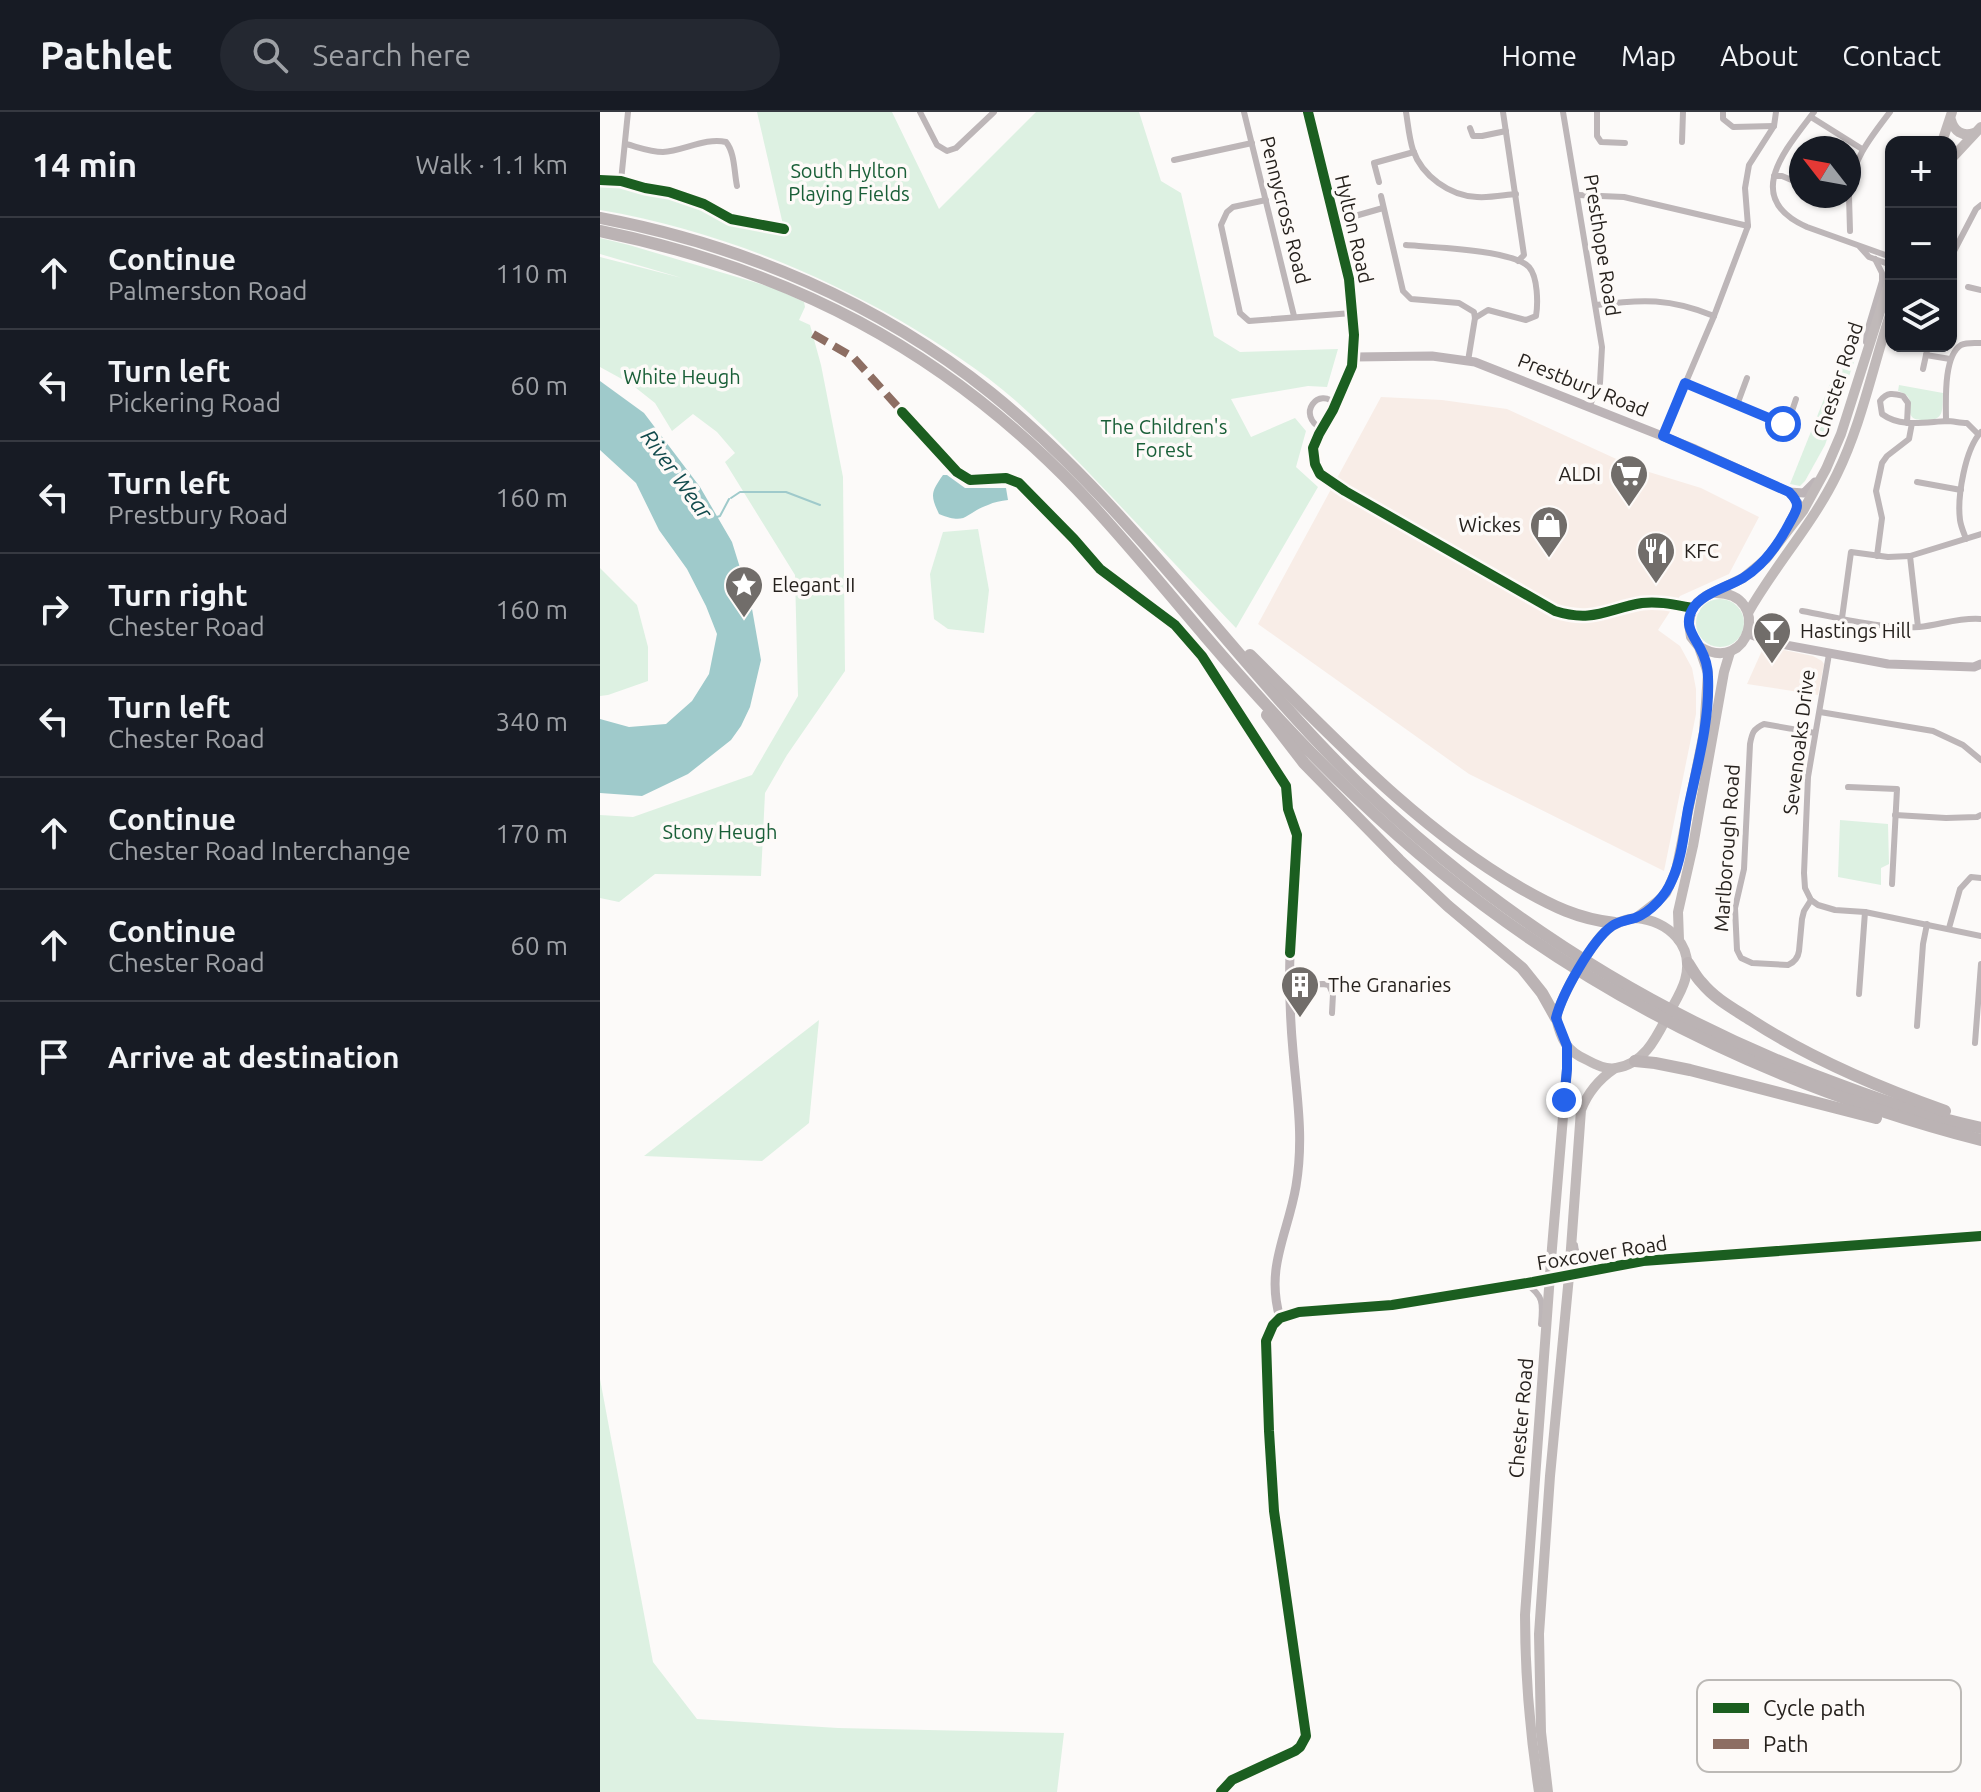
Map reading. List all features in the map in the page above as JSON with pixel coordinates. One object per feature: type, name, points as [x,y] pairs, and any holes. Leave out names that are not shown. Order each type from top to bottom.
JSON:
[{"type":"highway","points":[[600,218],[692,240],[772,266],[868,310],[929,347],[990,392],[1051,446],[1107,503],[1278,698],[1355,780],[1439,856],[1547,937],[1622,984],[1750,1049],[1906,1108],[1981,1125]]},
{"type":"highway","points":[[600,231],[705,257],[794,289],[893,340],[981,402],[1075,487],[1209,641],[1304,763],[1438,897],[1522,968],[1542,993],[1556,1018]]},
{"type":"highway","points":[[1186,591],[1410,809],[1460,848],[1541,899],[1581,918],[1615,923]]},
{"type":"highway","points":[[1209,641],[1304,744],[1385,824],[1449,879],[1571,967],[1690,1033],[1800,1083],[1883,1112],[1981,1140]]},
{"type":"highway","points":[[1688,963],[1701,983],[1717,998],[1795,1046],[1890,1091],[1981,1125]]},
{"type":"highway","points":[[1635,1061],[1690,1070],[1940,1134],[1981,1140]]},
{"type":"main road","points":[[1952,116],[1952,126],[1959,132],[1969,135],[1977,130]]},
{"type":"main road","points":[[1944,136],[1952,116]]},
{"type":"main road","points":[[1957,152],[1977,130]]},
{"type":"main road","name":"Chester Road","points":[[1693,608],[1706,596],[1743,578],[1766,559],[1803,511],[1841,434],[1890,280]]},
{"type":"main road","name":"Chester Road","points":[[1747,633],[1750,624],[1748,613],[1762,588],[1820,508],[1838,473],[1885,331]]},
{"type":"main road","points":[[1714,593],[1725,593],[1738,600],[1748,613]]},
{"type":"main road","points":[[1693,608],[1689,624],[1691,637],[1699,647],[1708,673],[1707,701],[1704,732],[1676,871],[1666,893],[1649,909],[1636,918],[1615,923],[1607,930],[1565,992],[1556,1018],[1567,1046],[1579,1057],[1599,1066],[1614,1069],[1646,1053],[1686,979],[1688,963],[1679,940],[1678,912],[1730,652]]},
{"type":"main road","points":[[1699,647],[1709,653],[1730,652],[1743,643],[1747,633]]},
{"type":"main road","points":[[1636,918],[1663,924],[1679,940]]},
{"type":"main road","name":"Chester Road","points":[[1539,1792],[1530,1730],[1525,1615],[1567,1046]]},
{"type":"main road","name":"Chester Road","points":[[1548,1792],[1541,1732],[1539,1634],[1581,1110],[1600,1079],[1614,1069]]},
{"type":"street","points":[[621,181],[628,112]]},
{"type":"street","points":[[920,112],[937,145],[947,151],[956,148],[994,112]]},
{"type":"street","name":"Pennycross Road","points":[[1244,112],[1294,316]]},
{"type":"street","name":"Hylton Road","points":[[1308,112],[1349,279],[1354,357]]},
{"type":"street","points":[[1406,112],[1414,152],[1431,177],[1452,191],[1477,198],[1516,194]]},
{"type":"street","points":[[1503,112],[1524,255],[1518,261]]},
{"type":"street","name":"Presthope Road","points":[[1563,112],[1602,347],[1600,383],[1589,407]]},
{"type":"street","points":[[1597,112],[1597,136],[1601,142],[1625,143]]},
{"type":"street","points":[[1682,142],[1683,112]]},
{"type":"street","points":[[1723,112],[1723,119],[1733,127],[1774,126]]},
{"type":"street","points":[[1663,436],[1748,226],[1745,188],[1749,165],[1774,126],[1776,112]]},
{"type":"street","points":[[1885,254],[1793,221],[1781,211],[1773,196],[1777,164],[1812,114],[1862,149],[1890,112]]},
{"type":"street","points":[[1470,128],[1473,136],[1506,131]]},
{"type":"street","points":[[626,144],[664,152],[713,141],[726,142],[730,147],[737,186]]},
{"type":"street","points":[[1174,160],[1252,143]]},
{"type":"street","points":[[1379,182],[1374,163],[1414,152]]},
{"type":"street","points":[[1774,176],[1789,179]]},
{"type":"street","points":[[1578,195],[1624,197],[1748,226]]},
{"type":"street","points":[[1381,196],[1403,291],[1411,299],[1459,303],[1474,312],[1468,361]]},
{"type":"street","points":[[1266,200],[1233,207],[1221,225],[1240,313],[1249,321],[1352,313]]},
{"type":"street","points":[[1957,245],[1981,205]]},
{"type":"street","points":[[1348,218],[1383,208]]},
{"type":"street","points":[[1849,208],[1850,231]]},
{"type":"street","points":[[1406,245],[1471,250],[1528,266],[1534,277],[1538,304],[1536,316],[1526,320],[1488,310],[1475,318]]},
{"type":"street","points":[[1860,247],[1869,257],[1885,263]]},
{"type":"street","points":[[1865,354],[1867,331],[1882,281],[1882,273],[1875,259]]},
{"type":"street","points":[[1968,287],[1981,290]]},
{"type":"street","points":[[1596,305],[1633,300],[1658,302],[1688,306],[1714,316]]},
{"type":"street","points":[[1946,421],[1950,359],[1963,343],[1981,343]]},
{"type":"street","points":[[1923,369],[1927,352]]},
{"type":"street","points":[[1926,355],[1950,359]]},
{"type":"street","name":"Prestbury Road","points":[[1354,357],[1432,356],[1475,362],[1663,436],[1789,492]]},
{"type":"street","points":[[1354,357],[1336,405],[1313,448],[1315,464],[1327,480],[1555,611],[1587,617],[1642,603],[1663,602],[1693,608]]},
{"type":"street","points":[[1737,405],[1747,378]]},
{"type":"street","points":[[1685,383],[1783,424],[1790,417],[1796,399]]},
{"type":"street","points":[[1877,556],[1882,518],[1876,491],[1882,463],[1909,439],[1910,423],[1908,403],[1903,396],[1894,393],[1885,395],[1880,401],[1882,414],[1888,419],[1910,423],[1929,424],[1946,421],[1967,423],[1980,433],[1971,447],[1961,490],[1960,524],[1966,539]]},
{"type":"street","points":[[1322,429],[1310,419],[1312,404],[1326,398],[1336,405]]},
{"type":"street","points":[[1789,492],[1804,493],[1826,469]]},
{"type":"street","points":[[1917,482],[1961,490]]},
{"type":"street","points":[[1779,544],[1797,508],[1796,499],[1789,492]]},
{"type":"street","points":[[1842,618],[1851,552],[1910,556],[1981,534]]},
{"type":"street","points":[[1910,556],[1918,627]]},
{"type":"street","points":[[1802,611],[1875,624],[1918,627],[1981,619]]},
{"type":"street","name":"Sevenoaks Drive","points":[[1747,633],[1770,642],[1888,664],[1974,667],[1981,664]]},
{"type":"street","name":"Sevenoaks Drive","points":[[1811,900],[1805,888],[1804,873],[1808,777],[1829,654]]},
{"type":"street","points":[[1820,712],[1933,731],[1963,745],[1981,760]]},
{"type":"street","name":"Marlborough Road","points":[[1811,900],[1804,911],[1798,957],[1793,963],[1752,963],[1741,958],[1737,950],[1735,908],[1744,869],[1752,732],[1764,724],[1815,733]]},
{"type":"street","points":[[1848,787],[1897,789],[1892,884]]},
{"type":"street","points":[[1895,815],[1946,818],[1981,815]]},
{"type":"street","points":[[1949,928],[1960,889],[1971,877],[1981,878]]},
{"type":"street","points":[[1811,900],[1835,910],[1865,912],[1981,936]]},
{"type":"street","points":[[1859,994],[1865,912]]},
{"type":"street","points":[[1917,1026],[1927,924]]},
{"type":"street","points":[[1221,1792],[1232,1780],[1295,1751],[1306,1736],[1274,1511],[1266,1341],[1280,1318],[1274,1283],[1276,1264],[1296,1189],[1301,1150],[1292,1050],[1290,953]]},
{"type":"street","points":[[1975,1043],[1981,964]]},
{"type":"street","points":[[1289,985],[1329,985],[1333,994],[1332,1013]]},
{"type":"street","points":[[1574,1197],[1577,1255],[1585,1264],[1599,1269]]},
{"type":"street","name":"Foxcover Road","points":[[1280,1318],[1299,1312],[1392,1305],[1643,1261],[1981,1236]]},
{"type":"street","points":[[1525,1283],[1540,1296],[1542,1302],[1542,1380]]},
{"type":"shaded area","points":[[1381,397],[1442,400],[1507,409],[1636,468],[1701,488],[1759,517],[1729,574],[1680,596],[1658,630],[1680,646],[1692,668],[1696,689],[1696,714],[1664,871],[1469,774],[1258,624]]},
{"type":"shaded area","points":[[1764,646],[1813,656],[1822,661],[1818,695],[1747,684]]},
{"type":"green space","name":"The Children's Forest","points":[[757,112],[892,112],[939,209],[1036,112],[1139,112],[1161,181],[1181,193],[1214,336],[1240,352],[1338,349],[1327,387],[1308,386],[1231,399],[1251,437],[1295,418],[1306,431],[1296,467],[1318,487],[1236,628],[1045,428],[975,368],[901,321],[793,267],[679,227],[600,210],[600,182],[669,192],[704,204],[731,219],[784,229]]},
{"type":"green space","points":[[600,238],[774,288],[804,302],[799,320],[810,325],[843,477],[845,671],[787,755],[765,793],[761,876],[655,874],[619,902],[600,898],[600,815],[633,817],[752,775],[798,696],[795,575],[725,462],[735,453],[717,432],[693,414],[672,431],[655,403],[631,384],[600,367],[600,257],[682,278],[600,254]]},
{"type":"green space","points":[[1842,354],[1855,359],[1825,445],[1805,481],[1800,486],[1790,484]]},
{"type":"green space","points":[[1899,385],[1943,393],[1939,416],[1931,420],[1913,418],[1908,396],[1898,391]]},
{"type":"green space","points":[[978,529],[989,590],[984,633],[948,629],[934,619],[930,574],[943,532]]},
{"type":"green space","points":[[600,568],[637,605],[648,647],[648,681],[600,696]]},
{"type":"green space","points":[[1720,599],[1729,600],[1737,606],[1743,614],[1743,632],[1737,640],[1729,646],[1720,647],[1711,646],[1703,640],[1697,632],[1696,623],[1697,614],[1703,606],[1711,600]]},
{"type":"green space","points":[[1840,820],[1888,824],[1889,864],[1881,868],[1881,885],[1838,877]]},
{"type":"green space","points":[[819,1020],[809,1123],[762,1161],[644,1156]]},
{"type":"green space","points":[[600,1379],[653,1662],[697,1719],[838,1728],[1064,1733],[1057,1792],[600,1792]]},
{"type":"water","name":"River Wear","points":[[600,381],[644,413],[700,487],[732,542],[751,603],[761,660],[750,707],[731,740],[688,774],[642,796],[600,793],[600,719],[629,727],[666,724],[692,701],[709,674],[717,634],[687,569],[659,530],[636,483],[600,450]]},
{"type":"water","points":[[943,475],[965,488],[1006,488],[1008,500],[980,508],[961,519],[939,514],[933,494]]},
{"type":"waterway","points":[[731,498],[740,492],[786,492],[820,505]]},
{"type":"waterway","name":"River Wear","points":[[717,517],[729,499]]},
{"type":"marked path","points":[[813,334],[853,357],[907,417]]},
{"type":"cycle path","points":[[1308,112],[1349,279],[1354,335],[1352,366],[1313,448],[1320,474],[1555,611],[1580,616],[1649,603],[1693,608]]},
{"type":"cycle path","points":[[600,180],[621,181],[669,192],[704,204],[731,219],[784,229]]},
{"type":"cycle path","points":[[902,412],[957,472],[970,480],[1006,478],[1019,483],[1100,569],[1175,625],[1202,656],[1286,786],[1288,809],[1297,835],[1290,953]]},
{"type":"cycle path","points":[[1221,1792],[1232,1780],[1295,1751],[1306,1736],[1274,1511],[1269,1431],[1266,1341],[1280,1318],[1299,1312],[1392,1305],[1643,1261],[1981,1236]]},
{"type":"place","name":"ALDI","points":[[1629,508]]},
{"type":"place","name":"Wickes","points":[[1549,559]]},
{"type":"place","name":"KFC","points":[[1656,585]]},
{"type":"place","name":"Elegant II","points":[[744,619]]},
{"type":"place","name":"Hastings Hill","points":[[1772,665]]},
{"type":"place","name":"The Granaries","points":[[1300,1019]]},
{"type":"route","points":[[1564,1100],[1567,1046],[1556,1018],[1565,992],[1601,936],[1615,923],[1636,918],[1649,909],[1666,893],[1676,871],[1704,732],[1708,684],[1706,662],[1691,637],[1689,624],[1693,608],[1706,596],[1743,578],[1766,559],[1779,544],[1798,503],[1789,492],[1663,436],[1685,383],[1783,424]]},
{"type":"park label","name":"South Hylton Playing Fields","points":[[849,182]]},
{"type":"park label","name":"White Heugh","points":[[682,377]]},
{"type":"park label","name":"Stony Heugh","points":[[720,832]]}]
